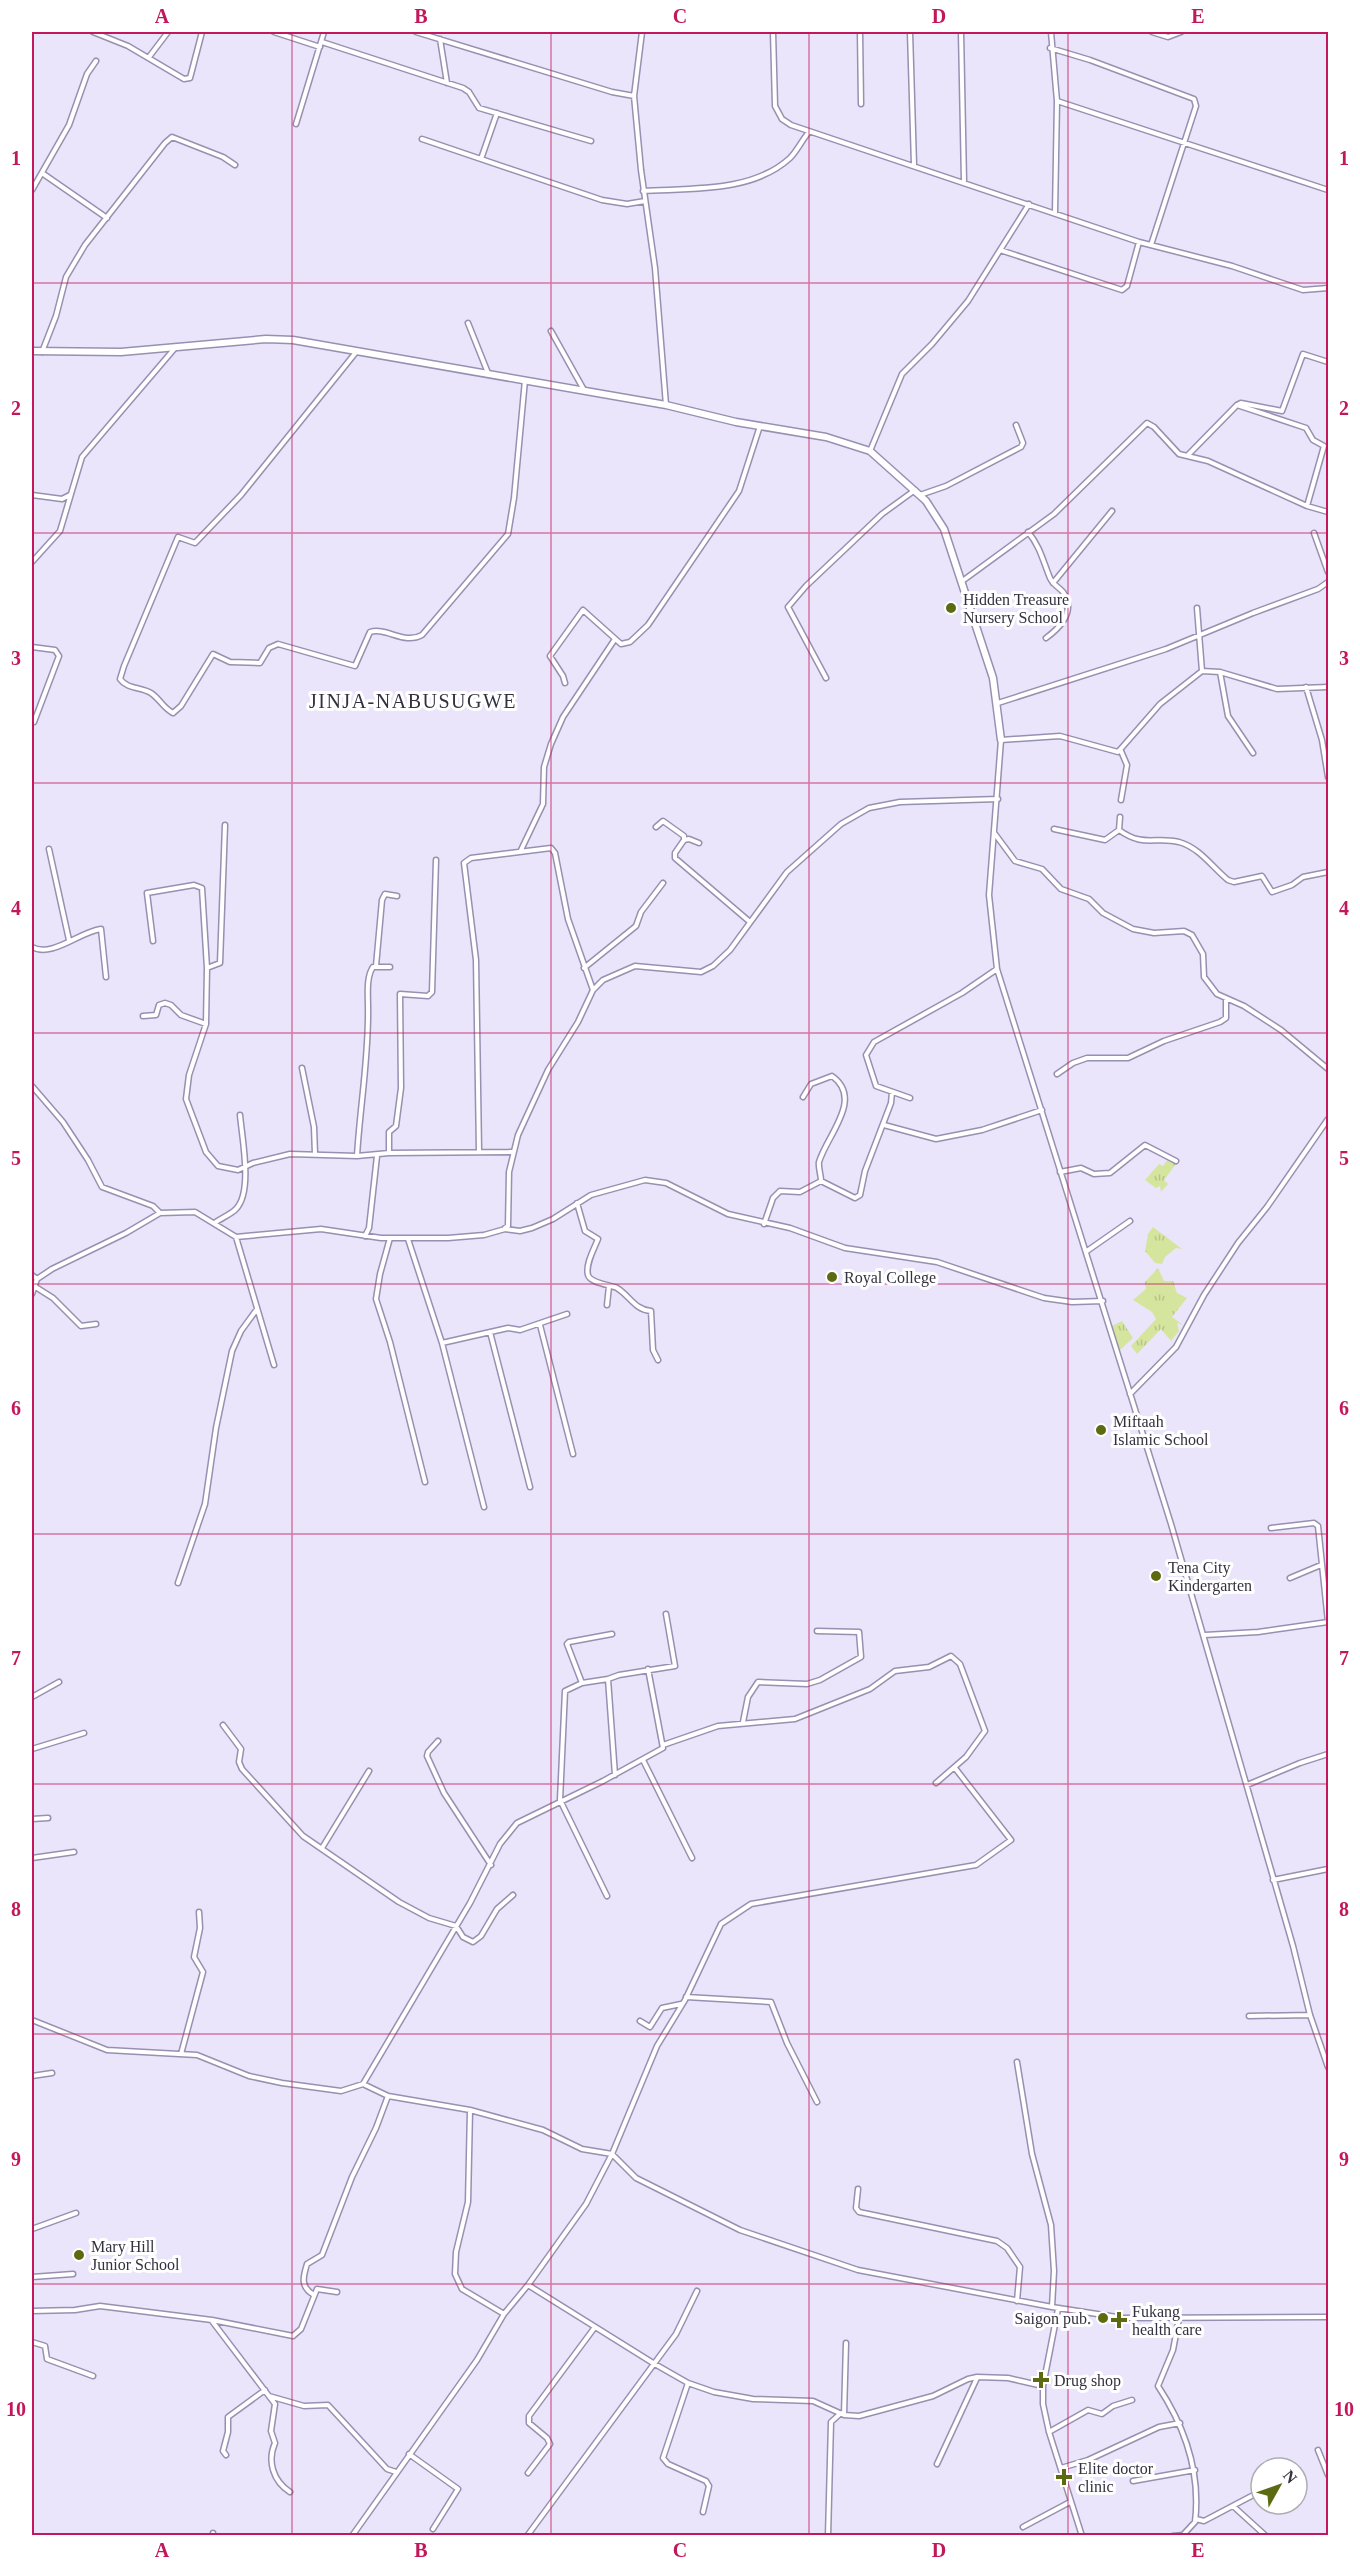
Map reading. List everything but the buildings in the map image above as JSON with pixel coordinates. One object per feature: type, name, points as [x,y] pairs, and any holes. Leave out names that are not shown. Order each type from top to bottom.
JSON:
[{"type":"street","points":[[93,32],[99,36],[113,38],[184,79],[190,78],[202,32]]},
{"type":"street","points":[[149,57],[168,32]]},
{"type":"street","points":[[274,32],[320,47]]},
{"type":"street","points":[[296,124],[324,32]]},
{"type":"street","points":[[416,32],[612,92],[634,96]]},
{"type":"street","points":[[642,32],[634,96],[643,191],[655,268],[666,405]]},
{"type":"street","points":[[773,32],[778,114],[782,120],[809,132],[964,181],[1139,242],[1232,266],[1303,290],[1329,288]]},
{"type":"street","points":[[860,32],[861,104]]},
{"type":"street","points":[[910,32],[914,165]]},
{"type":"street","points":[[961,32],[964,181]]},
{"type":"street","points":[[1051,32],[1050,48],[1057,101],[1055,214]]},
{"type":"street","points":[[1152,32],[1168,37],[1181,32]]},
{"type":"street","points":[[440,39],[447,82]]},
{"type":"street","points":[[322,42],[447,82],[469,92],[479,108],[591,141]]},
{"type":"street","points":[[1050,48],[1192,98],[1196,106],[1151,245]]},
{"type":"street","points":[[32,190],[69,125],[87,74],[96,61]]},
{"type":"street","points":[[1057,101],[1329,190]]},
{"type":"street","points":[[481,159],[497,113]]},
{"type":"street","points":[[643,191],[722,185],[758,176],[791,157],[809,132]]},
{"type":"street","points":[[42,353],[56,316],[66,277],[86,245],[172,137],[223,157],[235,165]]},
{"type":"street","points":[[422,139],[602,200],[627,204],[645,201]]},
{"type":"street","points":[[42,173],[107,218]]},
{"type":"street","points":[[870,451],[902,374],[932,344],[968,301],[1029,204]]},
{"type":"street","points":[[1000,250],[1122,290],[1127,286],[1139,242]]},
{"type":"street","points":[[468,323],[489,374]]},
{"type":"street","points":[[551,331],[584,391]]},
{"type":"street","points":[[32,351],[42,353],[121,352],[266,339],[358,351],[666,405],[760,426],[826,437],[870,451],[918,492],[944,529],[980,635],[998,703],[1001,740],[989,903],[997,969],[1103,1301],[1205,1635],[1293,1946],[1310,2015],[1329,2067]]},
{"type":"street","points":[[32,562],[60,531],[82,457],[175,347]]},
{"type":"street","points":[[358,351],[241,495],[206,534],[195,543],[178,537],[127,658],[120,680],[124,685],[151,693],[164,709],[173,713],[182,706],[213,654],[230,662],[260,663],[269,648],[278,644],[355,666],[370,632],[376,630],[403,638],[416,638],[422,634],[508,534],[514,498],[525,380]]},
{"type":"street","points":[[1188,455],[1241,403],[1282,411],[1303,354],[1329,362]]},
{"type":"street","points":[[1237,405],[1306,428],[1313,440],[1324,446],[1307,506]]},
{"type":"street","points":[[961,582],[1073,498],[1147,423],[1154,427],[1179,454],[1188,455],[1256,481],[1307,506],[1329,512]]},
{"type":"street","points":[[826,678],[788,608],[806,586],[882,514],[918,492],[946,486],[1021,447],[1023,443],[1016,425]]},
{"type":"street","points":[[565,683],[564,676],[550,656],[583,610],[621,644],[630,642],[648,626],[728,509],[742,484],[760,426]]},
{"type":"street","points":[[32,495],[62,499],[71,494]]},
{"type":"street","points":[[1053,583],[1112,511]]},
{"type":"street","points":[[1028,532],[1036,542],[1053,583],[1062,590],[1069,608],[1062,623],[1046,638]]},
{"type":"street","points":[[1314,533],[1327,561],[1329,572]]},
{"type":"street","points":[[998,703],[1166,649],[1328,583]]},
{"type":"street","points":[[1197,608],[1202,671]]},
{"type":"street","points":[[521,851],[543,804],[544,767],[551,744],[564,717],[615,639]]},
{"type":"street","points":[[32,646],[55,650],[59,656],[33,722]]},
{"type":"street","points":[[1121,751],[1160,704],[1202,671],[1220,672],[1277,689],[1329,687]]},
{"type":"street","points":[[1220,672],[1228,716],[1253,753]]},
{"type":"street","points":[[1306,687],[1329,777]]},
{"type":"street","points":[[1001,740],[1060,736],[1108,751],[1121,751]]},
{"type":"street","points":[[1121,751],[1127,765],[1121,800]]},
{"type":"street","points":[[505,1229],[508,1226],[507,1188],[512,1152],[539,1088],[578,1022],[593,990],[614,973],[635,966],[701,972],[706,970],[730,950],[788,872],[841,824],[868,808],[900,802],[949,803],[998,799]]},
{"type":"street","points":[[1119,830],[1120,817]]},
{"type":"street","points":[[656,827],[663,821],[684,836],[684,840]]},
{"type":"street","points":[[207,968],[220,963],[225,825]]},
{"type":"street","points":[[1054,829],[1105,840],[1119,830]]},
{"type":"street","points":[[1119,830],[1140,840],[1177,841],[1186,844],[1199,852],[1228,880],[1234,882],[1262,876],[1272,892],[1292,885],[1303,877],[1329,872]]},
{"type":"street","points":[[994,834],[1015,861],[1042,869],[1061,888],[1089,899],[1103,913],[1133,929],[1154,933],[1184,931],[1192,934],[1203,954],[1205,981],[1217,994],[1244,1006],[1281,1030],[1329,1069]]},
{"type":"street","points":[[699,843],[689,839],[684,840],[675,853],[675,858],[750,922]]},
{"type":"street","points":[[479,1151],[476,960],[464,863],[471,858],[551,848],[555,852],[568,919],[593,990]]},
{"type":"street","points":[[49,849],[69,940]]},
{"type":"street","points":[[389,1153],[388,1132],[396,1126],[401,1088],[400,994],[428,996],[432,992],[436,860]]},
{"type":"street","points":[[584,968],[636,926],[641,912],[663,883]]},
{"type":"street","points":[[153,941],[147,893],[194,885],[202,888],[207,968],[206,1024],[189,1075],[186,1099],[206,1152],[216,1164],[238,1170],[290,1154],[377,1156],[389,1153],[512,1152]]},
{"type":"street","points":[[376,966],[382,900],[386,894],[396,896]]},
{"type":"street","points":[[32,947],[38,950],[50,950],[69,940],[98,929],[102,930],[106,977]]},
{"type":"street","points":[[357,1156],[368,1038],[369,978],[371,969],[376,966],[390,967]]},
{"type":"street","points":[[910,1098],[873,1082],[867,1056],[874,1042],[962,993],[997,969]]},
{"type":"street","points":[[1057,1074],[1073,1063],[1087,1058],[1128,1058],[1164,1041],[1220,1022],[1227,1018],[1226,999]]},
{"type":"street","points":[[143,1016],[155,1016],[159,1005],[165,1003],[171,1005],[180,1015],[206,1024]]},
{"type":"street","points":[[302,1068],[314,1127],[315,1154]]},
{"type":"street","points":[[803,1097],[811,1084],[832,1076],[840,1082],[846,1092],[842,1115],[818,1165],[821,1180],[855,1198],[860,1194],[865,1171],[884,1125],[892,1092]]},
{"type":"street","points":[[32,1086],[63,1122],[88,1160],[102,1187],[153,1206],[160,1213]]},
{"type":"street","points":[[884,1125],[936,1139],[982,1130],[1042,1110]]},
{"type":"street","points":[[216,1222],[237,1208],[244,1196],[240,1115]]},
{"type":"street","points":[[1130,1394],[1176,1347],[1204,1295],[1238,1243],[1267,1208],[1329,1119]]},
{"type":"street","points":[[1060,1172],[1082,1168],[1094,1174],[1110,1173],[1145,1145],[1176,1161]]},
{"type":"street","points":[[365,1236],[369,1228],[377,1156]]},
{"type":"street","points":[[236,1237],[321,1229],[339,1230],[365,1236],[408,1239],[484,1235],[505,1229],[520,1231],[553,1219],[591,1195],[623,1184],[645,1180],[666,1183],[728,1214],[764,1224],[790,1228],[844,1248],[945,1264],[1044,1298],[1072,1302],[1103,1301]]},
{"type":"street","points":[[764,1224],[773,1198],[780,1191],[800,1192],[821,1180]]},
{"type":"street","points":[[577,1203],[585,1231],[598,1239],[588,1265],[588,1275],[591,1280],[615,1287],[636,1306],[651,1311],[653,1350],[658,1360]]},
{"type":"street","points":[[32,1294],[37,1280],[52,1269],[126,1233],[160,1213],[188,1211],[216,1222],[236,1237],[274,1365]]},
{"type":"street","points":[[1087,1251],[1130,1221]]},
{"type":"street","points":[[390,1238],[376,1299],[390,1342],[425,1482]]},
{"type":"street","points":[[408,1239],[442,1343],[484,1507]]},
{"type":"street","points":[[32,1275],[37,1280]]},
{"type":"street","points":[[34,1286],[53,1298],[81,1326],[96,1324]]},
{"type":"street","points":[[608,1305],[609,1286]]},
{"type":"street","points":[[178,1583],[205,1504],[216,1428],[232,1351],[238,1336],[257,1309]]},
{"type":"street","points":[[442,1343],[508,1328],[520,1330],[567,1314]]},
{"type":"street","points":[[540,1325],[573,1454]]},
{"type":"street","points":[[490,1332],[530,1487]]},
{"type":"street","points":[[1205,1635],[1258,1632],[1328,1622],[1320,1536],[1316,1523],[1271,1528]]},
{"type":"street","points":[[1290,1578],[1321,1565]]},
{"type":"street","points":[[607,1896],[560,1800],[565,1691],[582,1683],[648,1669],[671,1668],[676,1665],[666,1614]]},
{"type":"street","points":[[743,1722],[748,1697],[758,1682],[798,1685],[813,1682],[861,1657],[859,1632],[817,1631]]},
{"type":"street","points":[[582,1683],[567,1644],[612,1634]]},
{"type":"street","points":[[32,2020],[107,2050],[197,2055],[249,2076],[341,2091],[363,2084],[491,1865],[500,1844],[517,1823],[658,1753],[663,1745],[718,1726],[795,1719],[870,1689],[895,1671],[929,1667],[951,1656],[960,1664],[985,1731],[955,1768],[936,1783]]},
{"type":"street","points":[[648,1669],[663,1745]]},
{"type":"street","points":[[608,1679],[615,1775]]},
{"type":"street","points":[[32,1697],[58,1682]]},
{"type":"street","points":[[224,1725],[241,1749],[239,1761],[242,1769],[303,1836],[399,1902],[429,1918],[456,1926],[464,1937],[474,1942],[497,1909],[513,1895]]},
{"type":"street","points":[[32,1749],[84,1733]]},
{"type":"street","points":[[438,1741],[427,1756],[444,1793],[491,1865]]},
{"type":"street","points":[[1247,1785],[1300,1763],[1329,1754]]},
{"type":"street","points":[[643,1760],[692,1858]]},
{"type":"street","points":[[352,2535],[477,2360],[504,2314],[528,2285],[586,2204],[612,2154],[657,2046],[686,1997],[721,1924],[747,1905],[976,1865],[1008,1843],[1010,1836],[955,1768]]},
{"type":"street","points":[[322,1848],[369,1771]]},
{"type":"street","points":[[32,1819],[48,1818]]},
{"type":"street","points":[[32,1858],[74,1852]]},
{"type":"street","points":[[1273,1880],[1329,1869]]},
{"type":"street","points":[[181,2054],[203,1972],[194,1957],[200,1928],[199,1912]]},
{"type":"street","points":[[686,1997],[771,2001],[786,2043],[817,2102]]},
{"type":"street","points":[[640,2021],[650,2027],[662,2008],[682,2004]]},
{"type":"street","points":[[1249,2016],[1310,2015]]},
{"type":"street","points":[[1017,2062],[1032,2154],[1052,2232],[1052,2307]]},
{"type":"street","points":[[32,2076],[52,2073]]},
{"type":"street","points":[[363,2084],[388,2097],[470,2110],[543,2130],[582,2148],[612,2154],[636,2178],[767,2241],[858,2270],[1017,2301],[1123,2318],[1329,2317]]},
{"type":"street","points":[[314,2295],[306,2290],[303,2281],[307,2264],[322,2255],[352,2177],[388,2097]]},
{"type":"street","points":[[470,2110],[468,2202],[456,2252],[455,2274],[462,2289],[504,2314]]},
{"type":"street","points":[[858,2189],[856,2208],[859,2212],[1002,2244],[1020,2267],[1017,2301]]},
{"type":"street","points":[[32,2229],[76,2213]]},
{"type":"street","points":[[32,2277],[73,2274]]},
{"type":"street","points":[[528,2285],[653,2363],[688,2383],[714,2392],[753,2399],[813,2401],[842,2414],[859,2416],[933,2396],[977,2377],[1008,2378],[1043,2386]]},
{"type":"street","points":[[32,2311],[75,2310],[100,2306],[212,2320],[295,2336],[301,2329],[314,2295],[320,2287],[337,2292]]},
{"type":"street","points":[[527,2535],[676,2334],[697,2291]]},
{"type":"street","points":[[1058,2308],[1043,2386],[1049,2432],[1082,2535]]},
{"type":"street","points":[[1173,2535],[1182,2535],[1193,2526],[1196,2519],[1196,2470],[1180,2423],[1158,2386],[1173,2350],[1179,2318]]},
{"type":"street","points":[[212,2320],[275,2406],[271,2431],[275,2443],[270,2454],[278,2482],[290,2492]]},
{"type":"street","points":[[528,2473],[550,2444],[547,2438],[529,2423],[529,2416],[595,2327]]},
{"type":"street","points":[[32,2342],[45,2346],[47,2359],[93,2376]]},
{"type":"street","points":[[842,2414],[846,2343]]},
{"type":"street","points":[[937,2464],[977,2377]]},
{"type":"street","points":[[688,2383],[663,2458],[668,2464],[706,2481],[709,2486],[703,2512]]},
{"type":"street","points":[[226,2455],[223,2451],[228,2432],[228,2417],[265,2390]]},
{"type":"street","points":[[269,2396],[304,2406],[327,2405],[383,2465],[396,2472]]},
{"type":"street","points":[[1049,2432],[1088,2410],[1102,2414],[1113,2406],[1132,2400]]},
{"type":"street","points":[[828,2535],[831,2422],[842,2414]]},
{"type":"street","points":[[1061,2468],[1088,2460],[1159,2427],[1180,2423]]},
{"type":"street","points":[[1318,2450],[1329,2475]]},
{"type":"street","points":[[409,2454],[458,2489],[433,2529]]},
{"type":"street","points":[[1132,2481],[1196,2470]]},
{"type":"street","points":[[1196,2519],[1204,2521],[1249,2497]]},
{"type":"street","points":[[1023,2527],[1070,2502]]},
{"type":"street","points":[[1233,2506],[1266,2535]]},
{"type":"green space","points":[[1168,1159],[1176,1164],[1164,1180],[1168,1184],[1161,1192],[1160,1186],[1156,1188],[1145,1180],[1159,1164],[1163,1166]]},
{"type":"green space","points":[[1153,1227],[1182,1249],[1176,1248],[1165,1257],[1162,1264],[1155,1263],[1145,1251],[1148,1234]]},
{"type":"green space","points":[[1158,1268],[1164,1281],[1173,1281],[1177,1293],[1187,1298],[1172,1317],[1183,1325],[1177,1323],[1179,1331],[1171,1341],[1161,1329],[1137,1354],[1131,1346],[1156,1319],[1152,1312],[1133,1300],[1146,1289],[1145,1282]]},
{"type":"green space","points":[[1122,1321],[1133,1338],[1118,1352],[1112,1326]]},
{"type":"place","name":"Hidden Treasure Nursery School","points":[[951,608]]},
{"type":"place","name":"Royal College","points":[[832,1277]]},
{"type":"place","name":"Miftaah Islamic School","points":[[1101,1430]]},
{"type":"place","name":"Tena City Kindergarten","points":[[1156,1576]]},
{"type":"place","name":"Mary Hill Junior School","points":[[79,2255]]},
{"type":"place","name":"Saigon pub.","points":[[1103,2318]]},
{"type":"place","name":"Fukang health care","points":[[1119,2320]]},
{"type":"place","name":"Drug shop","points":[[1041,2380]]},
{"type":"place","name":"Elite doctor clinic","points":[[1064,2477]]},
{"type":"district","name":"JINJA-NABUSUGWE","points":[[413,701]]}]
